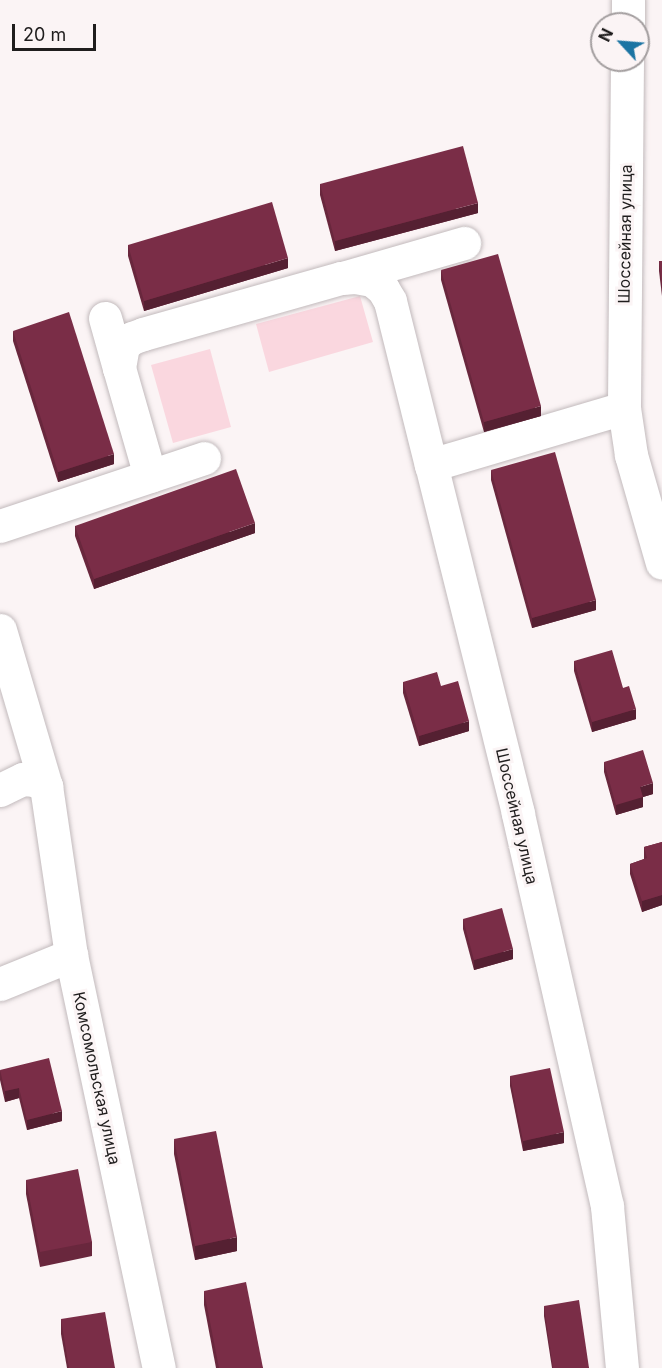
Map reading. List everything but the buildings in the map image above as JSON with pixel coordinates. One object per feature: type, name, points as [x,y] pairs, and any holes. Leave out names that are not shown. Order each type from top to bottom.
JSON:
[{"type":"street","name":"Шоссейная улица","points":[[627,72],[624,408],[631,455],[662,563]]},
{"type":"street","points":[[119,368],[123,345],[132,338],[464,243]]},
{"type":"street","name":"Шоссейная улица","points":[[341,278],[355,277],[372,280],[383,289],[390,301],[518,813],[607,1206],[622,1368]]},
{"type":"street","points":[[105,318],[150,476]]},
{"type":"street","points":[[431,465],[624,408]]},
{"type":"street","points":[[0,526],[204,458]]},
{"type":"street","name":"Комсомольская улица","points":[[0,630],[46,786],[71,955],[159,1368]]},
{"type":"street","points":[[0,790],[22,778],[35,780],[46,786]]},
{"type":"street","points":[[0,984],[71,955]]},
{"type":"shaded area","points":[[360,296],[373,342],[269,372],[256,324]]},
{"type":"shaded area","points":[[210,349],[231,427],[173,443],[151,365]]}]
